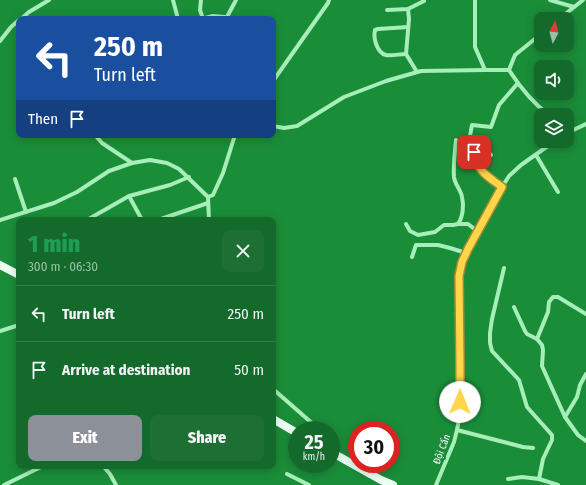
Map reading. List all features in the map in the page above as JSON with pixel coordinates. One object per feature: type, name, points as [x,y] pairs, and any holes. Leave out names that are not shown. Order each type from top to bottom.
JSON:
[{"type":"main road","points":[[0,265],[16,273]]},
{"type":"main road","points":[[276,421],[288,428]]},
{"type":"main road","points":[[340,457],[393,485]]},
{"type":"street","points":[[24,16],[49,0]]},
{"type":"street","points":[[173,0],[177,16]]},
{"type":"street","points":[[200,0],[201,16]]},
{"type":"street","points":[[228,16],[236,0]]},
{"type":"street","points":[[276,77],[329,0]]},
{"type":"street","points":[[475,0],[475,47],[484,70]]},
{"type":"street","points":[[550,0],[574,7]]},
{"type":"street","points":[[568,12],[583,0]]},
{"type":"street","points":[[387,10],[408,9],[424,1]]},
{"type":"street","points":[[408,9],[409,19],[406,54],[417,72]]},
{"type":"street","points":[[0,41],[16,23]]},
{"type":"street","points":[[406,54],[383,54],[379,50],[376,43],[374,32],[378,29],[408,26]]},
{"type":"street","points":[[509,70],[515,55],[534,40]]},
{"type":"street","points":[[276,127],[284,128],[297,126],[344,97],[386,81],[421,71],[509,70]]},
{"type":"street","points":[[509,70],[518,84],[539,108]]},
{"type":"street","points":[[491,155],[469,141],[472,125],[491,127],[499,105],[518,84]]},
{"type":"street","points":[[574,129],[586,124]]},
{"type":"street","points":[[98,138],[102,143],[132,163]]},
{"type":"street","points":[[208,197],[213,195],[224,173],[234,138]]},
{"type":"street","points":[[456,140],[454,178],[462,196],[462,214],[458,224]]},
{"type":"street","name":"Đội Cấn","points":[[436,485],[454,442],[460,414],[459,276],[462,262],[477,231],[509,176],[521,164],[545,148]]},
{"type":"street","points":[[474,152],[479,168],[484,174],[502,187]]},
{"type":"street","points":[[536,154],[558,192]]},
{"type":"street","points":[[0,220],[54,203],[76,192],[109,171],[132,163],[150,160],[166,163],[179,169],[189,177],[208,197],[209,217]]},
{"type":"street","points":[[93,217],[129,196],[170,185],[189,177]]},
{"type":"street","points":[[16,179],[26,212]]},
{"type":"street","points":[[129,196],[140,217]]},
{"type":"street","points":[[167,217],[208,203]]},
{"type":"street","points":[[406,224],[410,231],[418,235],[435,232],[444,225],[453,226],[458,224],[468,224],[477,231]]},
{"type":"street","points":[[412,257],[416,245],[438,245],[466,254]]},
{"type":"street","points":[[504,268],[492,318],[490,343],[492,351],[519,380],[527,407],[552,435],[552,440],[543,459],[539,479]]},
{"type":"street","points":[[537,339],[548,312],[549,302],[553,297],[558,297],[586,314]]},
{"type":"street","points":[[514,306],[524,331],[537,339],[542,345],[542,366],[564,417],[578,436],[586,441]]},
{"type":"street","points":[[0,331],[16,326]]},
{"type":"street","points":[[564,417],[574,404],[580,385],[586,374]]},
{"type":"street","points":[[276,392],[310,421]]},
{"type":"street","points":[[457,430],[523,447],[534,448]]},
{"type":"street","points":[[4,485],[37,469]]},
{"type":"street","points":[[106,469],[116,485]]},
{"type":"street","points":[[287,474],[309,485]]},
{"type":"street","points":[[508,479],[522,477],[539,479],[558,485]]},
{"type":"route","points":[[460,402],[459,276],[462,262],[468,249],[502,187],[484,174],[479,168],[474,152]]}]
